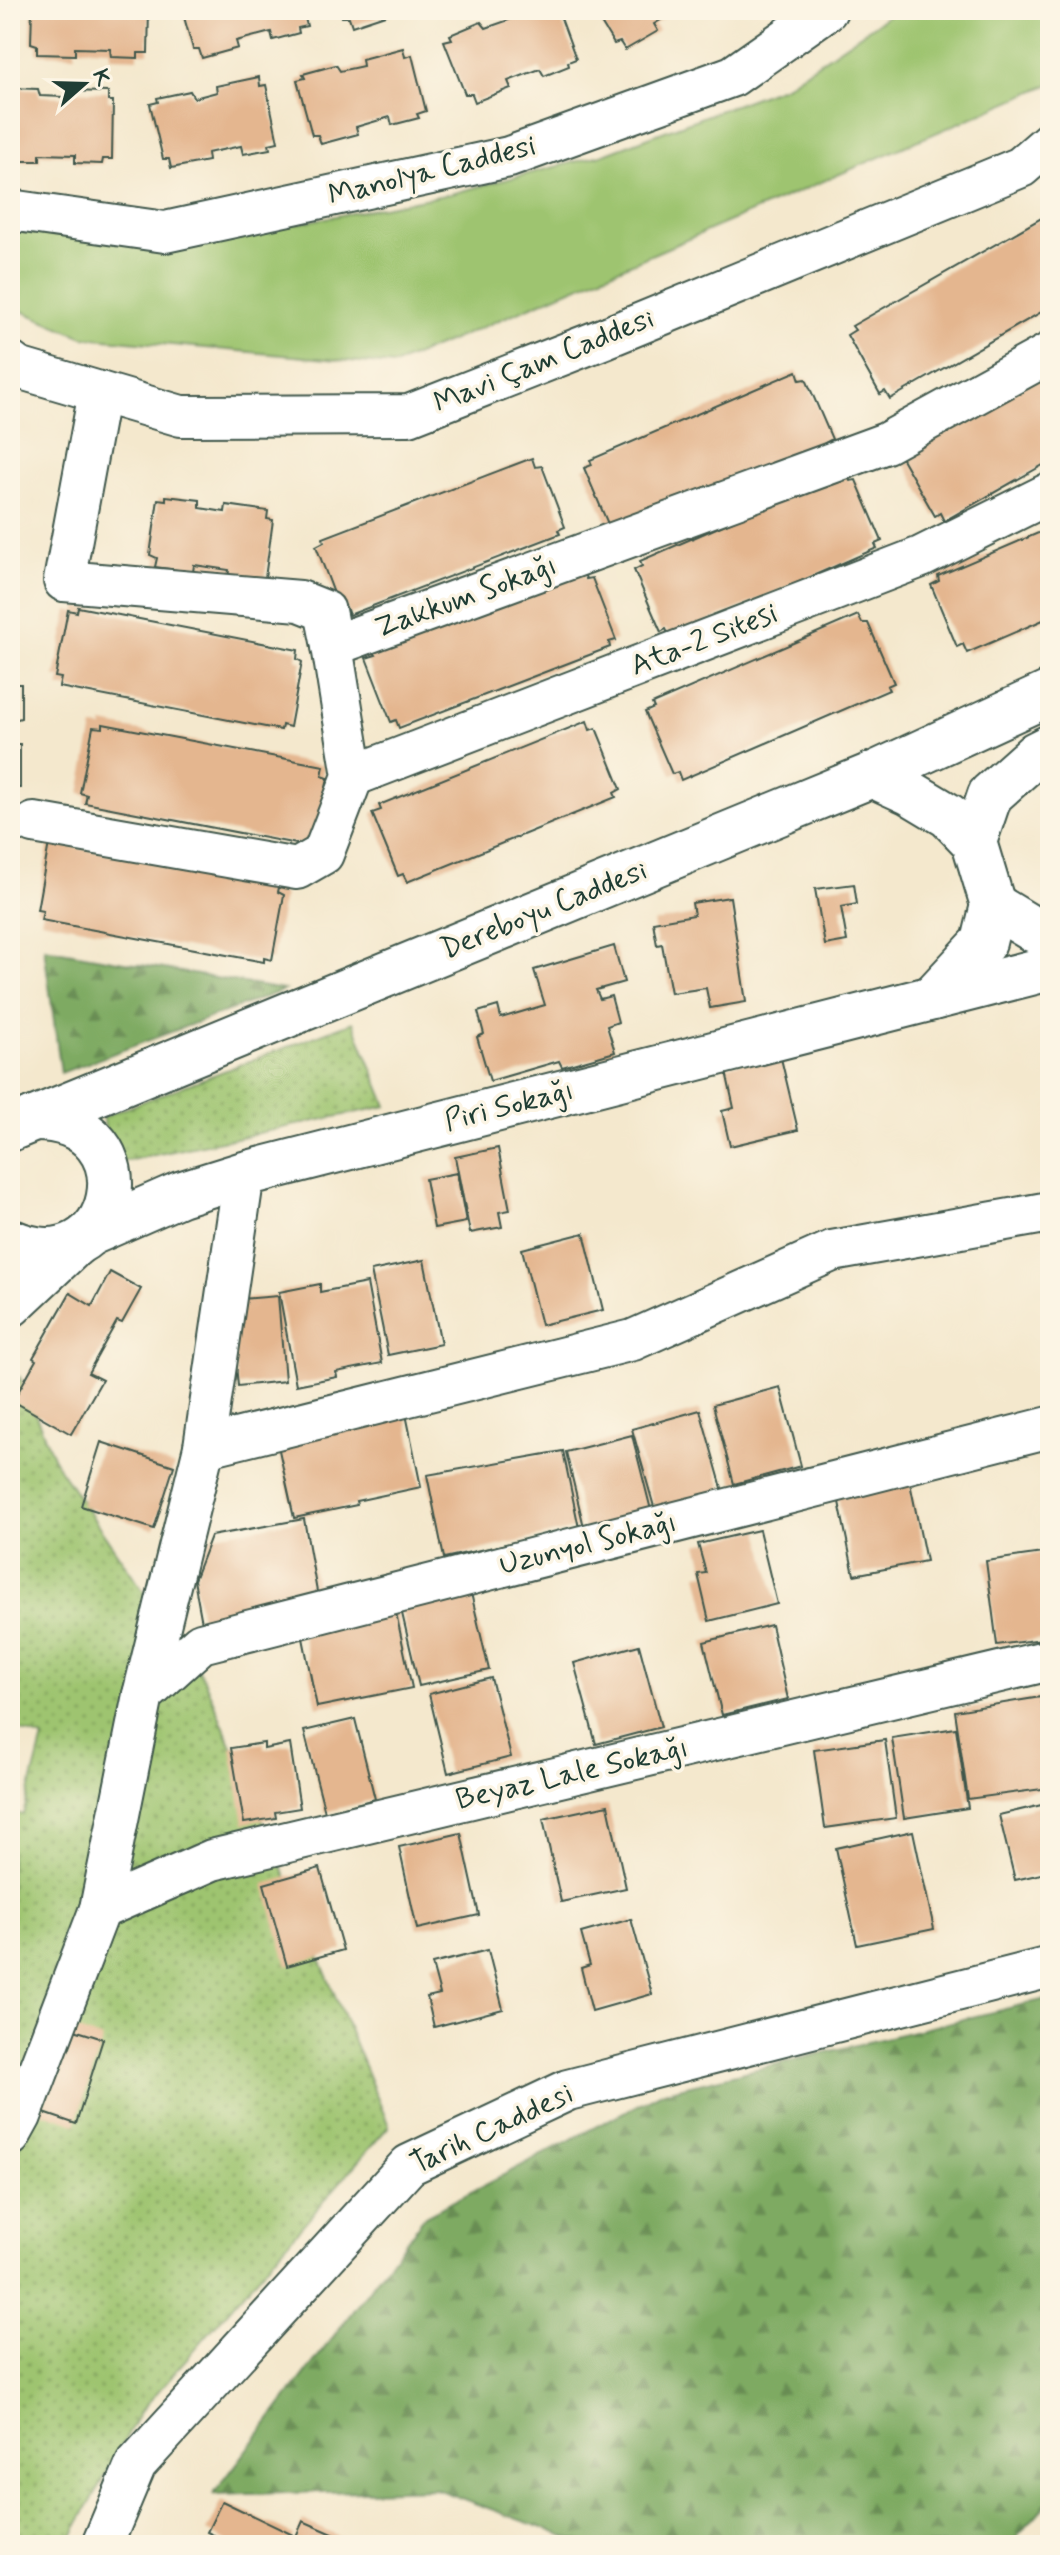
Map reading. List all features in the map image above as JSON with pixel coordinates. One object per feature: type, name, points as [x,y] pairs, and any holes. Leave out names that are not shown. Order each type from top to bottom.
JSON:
[{"type":"main road","name":"Dereboyu Caddesi","points":[[17,1125],[872,775],[1050,693]]},
{"type":"main road","points":[[974,842],[990,795],[1024,764],[1050,747]]},
{"type":"main road","points":[[872,775],[949,816],[974,842],[993,905],[984,942],[932,998]]},
{"type":"main road","points":[[993,905],[1050,936]]},
{"type":"main road","name":"Piri Sokağı","points":[[83,1238],[180,1194],[244,1174],[1050,968]]},
{"type":"main road","name":"Dereboyu Caddesi","points":[[17,1125],[55,1119],[75,1126],[92,1138],[104,1154],[111,1174],[111,1195],[105,1215],[83,1238]]},
{"type":"main road","points":[[10,1241],[29,1250],[52,1251],[83,1238]]},
{"type":"main road","points":[[10,1305],[83,1238]]},
{"type":"street","name":"Manolya Caddesi","points":[[10,210],[165,232],[509,157],[733,76],[827,10]]},
{"type":"street","name":"Mavi Çam Caddesi","points":[[10,362],[18,368],[181,416],[409,415],[620,333],[1021,167],[1050,142]]},
{"type":"street","name":"Zakkum Sokağı","points":[[99,392],[64,581],[300,601],[325,611],[332,646],[886,443],[1050,353]]},
{"type":"street","name":"Ata-2 Sitesi","points":[[353,776],[921,557],[1050,493]]},
{"type":"street","points":[[34,823],[297,869],[323,854],[353,776],[332,646]]},
{"type":"street","points":[[10,2136],[21,2116],[100,1909],[143,1695],[204,1447],[244,1174]]},
{"type":"street","points":[[204,1447],[633,1340],[832,1251],[1050,1212]]},
{"type":"street","name":"Uzunyol Sokağı","points":[[143,1695],[201,1643],[1050,1427]]},
{"type":"street","name":"Beyaz Lale Sokağı","points":[[100,1909],[212,1860],[1050,1660]]},
{"type":"street","name":"Tarih Caddesi","points":[[102,2545],[136,2464],[409,2165],[568,2090],[1050,1967]]},
{"type":"green space","points":[[896,10],[1050,10],[1050,84],[394,365],[83,337],[10,306],[10,229],[206,241],[450,194],[601,155],[785,86]]},
{"type":"green space","points":[[44,948],[284,990],[61,1073]]},
{"type":"green space","points":[[353,1022],[387,1106],[116,1163],[102,1117]]},
{"type":"green space","points":[[20,1377],[56,1464],[204,1679],[389,2126],[140,2412],[67,2545],[10,2545],[10,1811],[23,1815],[43,1738],[10,1727],[10,1391]]},
{"type":"green space","points":[[1050,1998],[1050,2500],[1010,2545],[589,2545],[436,2489],[213,2495],[425,2216],[662,2092]]},
{"type":"building","points":[[32,10],[149,10],[148,53],[138,53],[138,58],[111,57],[110,49],[75,48],[75,55],[37,54],[37,45],[31,43]]},
{"type":"building","points":[[182,10],[303,10],[307,26],[298,28],[299,33],[273,40],[271,32],[236,41],[238,48],[202,58],[199,49],[193,49]]},
{"type":"building","points":[[340,10],[387,10],[388,14],[352,26],[349,17],[342,17]]},
{"type":"building","points":[[515,10],[558,10],[576,59],[568,62],[569,66],[544,76],[540,69],[508,81],[511,88],[475,102],[472,94],[465,94],[444,41],[452,39],[450,35],[481,22],[486,28],[509,20],[506,13]]},
{"type":"building","points":[[593,10],[678,10],[654,24],[658,31],[625,50],[620,42],[614,44]]},
{"type":"building","points":[[403,48],[405,57],[412,55],[426,111],[417,114],[419,118],[392,125],[390,117],[356,127],[358,134],[321,144],[318,135],[312,135],[297,80],[305,78],[303,74],[336,65],[340,71],[363,66],[362,59]]},
{"type":"building","points":[[259,77],[260,86],[266,85],[278,142],[269,144],[270,149],[243,154],[241,146],[207,153],[208,161],[171,168],[169,159],[163,159],[150,104],[158,102],[157,98],[190,91],[194,98],[217,92],[216,86]]},
{"type":"building","points":[[10,88],[38,89],[40,96],[64,97],[65,91],[108,92],[108,101],[113,101],[112,159],[103,159],[102,164],[75,163],[75,155],[40,154],[40,161],[10,161]]},
{"type":"building","points":[[1047,215],[1050,221],[1050,307],[890,399],[885,391],[880,394],[847,335],[855,330],[852,326]]},
{"type":"building","points":[[1050,367],[1050,461],[944,521],[940,513],[935,516],[901,457],[910,453],[907,449]]},
{"type":"building","points":[[797,371],[800,380],[806,379],[832,439],[825,443],[827,447],[611,531],[584,468],[592,465],[590,460]]},
{"type":"building","points":[[532,458],[535,467],[542,466],[565,527],[558,530],[560,534],[349,615],[346,607],[340,609],[316,546],[324,542],[323,538]]},
{"type":"building","points":[[846,472],[850,481],[856,480],[882,541],[875,544],[877,548],[670,638],[666,629],[661,632],[634,570],[642,566],[640,561]]},
{"type":"building","points":[[166,496],[200,500],[200,508],[225,512],[226,505],[268,511],[267,519],[273,520],[265,578],[255,577],[255,582],[228,578],[229,570],[194,565],[193,572],[155,567],[157,558],[150,555],[158,499],[166,500]]},
{"type":"building","points":[[1050,528],[1050,617],[967,653],[963,644],[957,647],[931,585],[939,581],[938,576]]},
{"type":"building","points":[[583,570],[586,579],[592,578],[616,640],[609,642],[610,647],[399,728],[396,720],[391,722],[366,658],[376,655],[373,651]]},
{"type":"building","points":[[78,607],[298,650],[297,659],[302,662],[290,727],[282,725],[281,730],[59,687],[61,678],[55,677],[68,610],[77,612]]},
{"type":"building","points":[[858,615],[862,623],[868,623],[894,683],[887,686],[889,690],[681,780],[678,772],[672,774],[645,712],[654,708],[652,704]]},
{"type":"building","points":[[10,676],[16,676],[17,684],[21,684],[21,718],[14,720],[13,744],[20,744],[20,788],[10,788]]},
{"type":"building","points":[[587,721],[590,730],[596,728],[621,789],[614,793],[616,797],[407,882],[403,874],[398,876],[372,813],[381,810],[379,805]]},
{"type":"building","points":[[103,724],[324,766],[322,776],[328,778],[315,843],[307,846],[85,803],[87,795],[80,793],[93,727],[103,728]]},
{"type":"building","points":[[49,843],[280,883],[278,892],[284,895],[272,960],[264,958],[264,962],[41,920],[43,911],[37,910]]},
{"type":"building","points":[[854,884],[857,904],[841,907],[847,941],[825,945],[815,889]]},
{"type":"building","points":[[730,897],[746,1002],[710,1008],[706,988],[671,993],[662,944],[657,945],[653,922],[694,915],[692,903]]},
{"type":"building","points":[[614,946],[624,982],[596,990],[600,999],[611,996],[618,1022],[607,1026],[615,1052],[562,1067],[559,1061],[490,1081],[477,1037],[484,1034],[478,1012],[498,1006],[501,1018],[545,1005],[534,970]]},
{"type":"building","points":[[780,1054],[798,1130],[730,1146],[722,1111],[734,1108],[725,1067]]},
{"type":"building","points":[[498,1148],[510,1210],[499,1212],[502,1227],[470,1233],[455,1157]]},
{"type":"building","points":[[457,1173],[466,1222],[434,1228],[425,1179]]},
{"type":"building","points":[[584,1233],[603,1310],[541,1325],[522,1249]]},
{"type":"building","points":[[424,1260],[441,1344],[388,1355],[371,1271]]},
{"type":"building","points":[[110,1272],[141,1289],[122,1323],[117,1321],[88,1373],[102,1380],[71,1434],[13,1401],[70,1293],[92,1306]]},
{"type":"building","points":[[367,1283],[382,1363],[336,1372],[337,1377],[296,1385],[279,1292],[320,1284],[320,1292]]},
{"type":"building","points":[[278,1296],[285,1381],[238,1386],[230,1300]]},
{"type":"building","points":[[780,1387],[801,1466],[734,1484],[713,1405]]},
{"type":"building","points":[[700,1410],[724,1495],[656,1514],[632,1429]]},
{"type":"building","points":[[406,1414],[421,1487],[294,1518],[277,1441]]},
{"type":"building","points":[[632,1435],[652,1514],[585,1531],[566,1452]]},
{"type":"building","points":[[101,1442],[174,1466],[154,1529],[81,1506]]},
{"type":"building","points":[[1045,1446],[1050,1446],[1050,1540],[1047,1540]]},
{"type":"building","points":[[563,1451],[579,1528],[444,1558],[427,1475]]},
{"type":"building","points":[[909,1478],[926,1561],[854,1575],[837,1492]]},
{"type":"building","points":[[304,1519],[319,1603],[202,1623],[194,1580],[211,1536]]},
{"type":"building","points":[[759,1530],[777,1604],[709,1621],[698,1574],[706,1573],[698,1544]]},
{"type":"building","points":[[1050,1552],[1050,1638],[997,1645],[986,1561]]},
{"type":"building","points":[[471,1593],[489,1670],[419,1686],[401,1609]]},
{"type":"building","points":[[395,1608],[412,1688],[317,1707],[301,1628]]},
{"type":"building","points":[[771,1625],[788,1699],[722,1715],[704,1642]]},
{"type":"building","points":[[639,1645],[661,1727],[596,1744],[574,1663]]},
{"type":"building","points":[[491,1678],[511,1757],[448,1773],[429,1694]]},
{"type":"building","points":[[1041,1697],[1050,1788],[968,1799],[955,1711]]},
{"type":"building","points":[[355,1719],[375,1799],[325,1812],[304,1731]]},
{"type":"building","points":[[956,1728],[968,1808],[904,1818],[892,1738]]},
{"type":"building","points":[[885,1740],[896,1818],[825,1828],[814,1750]]},
{"type":"building","points":[[264,1743],[264,1749],[290,1744],[300,1808],[275,1812],[276,1818],[244,1823],[231,1748]]},
{"type":"building","points":[[1050,1803],[1050,1872],[1015,1880],[999,1815]]},
{"type":"building","points":[[608,1805],[626,1888],[561,1902],[543,1819]]},
{"type":"building","points":[[913,1831],[934,1929],[857,1945],[836,1848]]},
{"type":"building","points":[[461,1833],[479,1915],[417,1929],[399,1847]]},
{"type":"building","points":[[320,1868],[343,1950],[287,1966],[264,1884]]},
{"type":"building","points":[[631,1919],[652,1994],[592,2011],[581,1968],[590,1965],[581,1933]]},
{"type":"building","points":[[488,1950],[503,2009],[434,2027],[427,1997],[440,1994],[432,1964]]},
{"type":"building","points":[[68,2028],[103,2039],[76,2124],[41,2112]]},
{"type":"building","points":[[222,2501],[293,2535],[288,2545],[234,2545],[207,2532]]},
{"type":"building","points":[[303,2521],[358,2545],[292,2545]]}]
